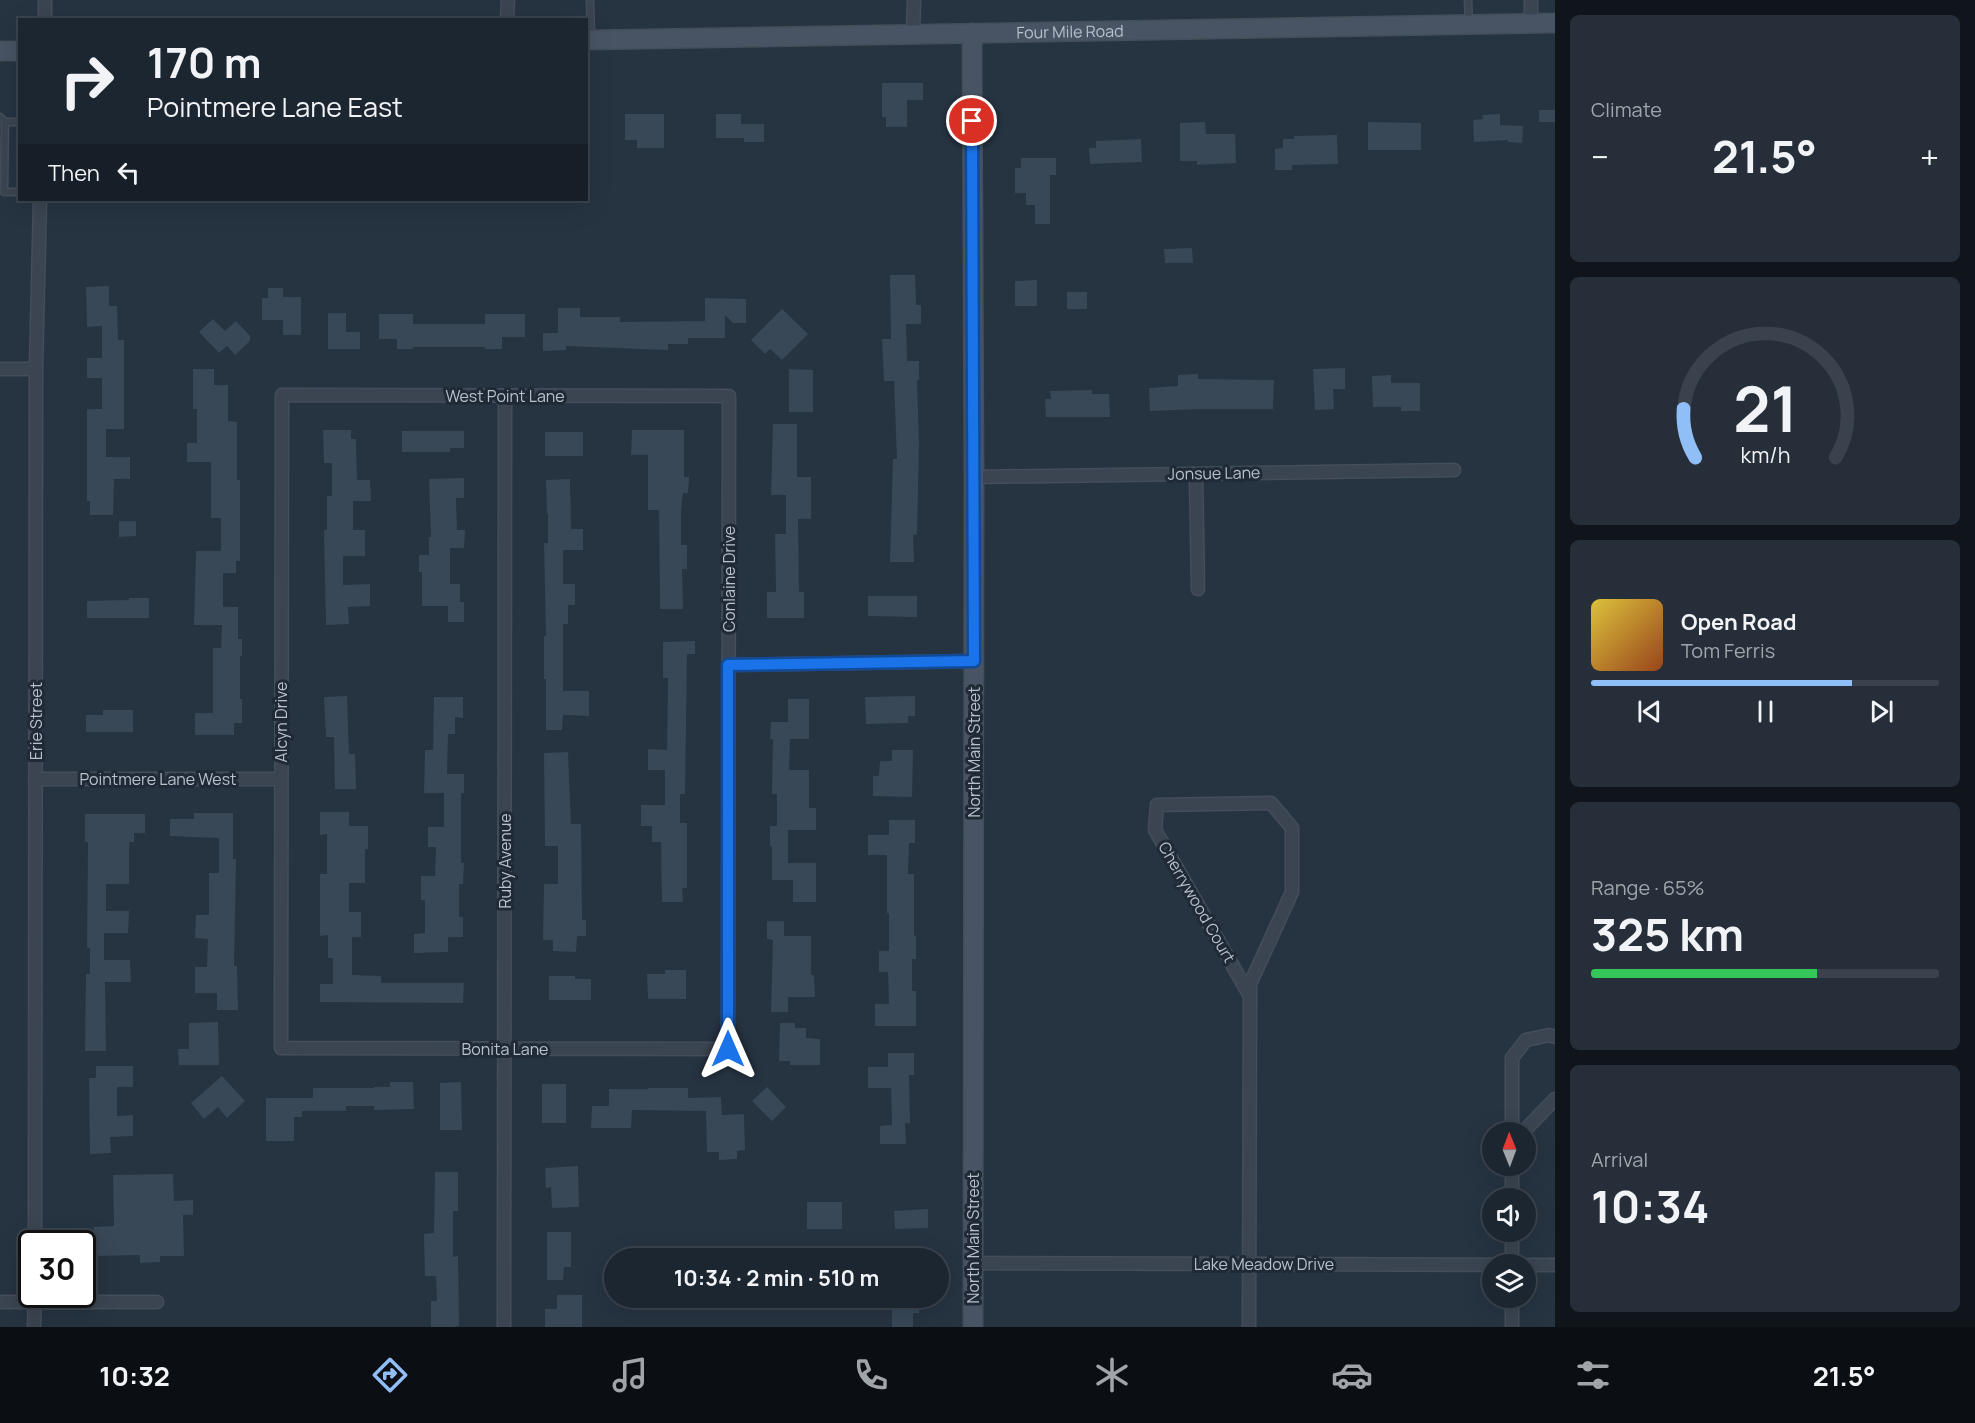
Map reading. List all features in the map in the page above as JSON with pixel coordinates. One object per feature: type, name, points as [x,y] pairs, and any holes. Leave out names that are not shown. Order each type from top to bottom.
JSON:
[{"type":"main road","name":"Four Mile Road","points":[[589,40],[1555,23]]},
{"type":"main road","name":"North Main Street","points":[[972,33],[973,1327]]},
{"type":"main road","points":[[0,51],[18,51]]},
{"type":"street","points":[[45,0],[45,18]]},
{"type":"street","points":[[507,18],[508,0]]},
{"type":"street","points":[[913,34],[914,0]]},
{"type":"street","points":[[1531,0],[1531,23]]},
{"type":"street","name":"Erie Street","points":[[35,1230],[36,369],[40,201]]},
{"type":"street","points":[[0,369],[36,369]]},
{"type":"street","name":"West Point Lane","points":[[282,395],[729,396]]},
{"type":"street","name":"Alcyn Drive","points":[[281,1048],[282,395]]},
{"type":"street","name":"Ruby Avenue","points":[[504,1327],[505,396]]},
{"type":"street","name":"Conlaine Drive","points":[[728,1049],[729,396]]},
{"type":"street","name":"Jonsue Lane","points":[[974,477],[1454,470]]},
{"type":"street","points":[[1196,474],[1198,589]]},
{"type":"street","points":[[728,665],[974,661]]},
{"type":"street","name":"Pointmere Lane West","points":[[35,779],[281,779]]},
{"type":"street","name":"Cherrywood Court","points":[[1249,1327],[1249,1264],[1250,996],[1250,984],[1292,892],[1292,828],[1271,803],[1157,805],[1155,830],[1250,996]]},
{"type":"street","points":[[1512,1122],[1512,1058],[1526,1040],[1549,1035],[1555,1037]]},
{"type":"street","name":"Bonita Lane","points":[[281,1048],[728,1049]]},
{"type":"street","points":[[1533,1122],[1555,1099]]},
{"type":"street","name":"Lake Meadow Drive","points":[[973,1263],[1482,1264]]},
{"type":"street","name":"Lake Meadow Drive","points":[[1536,1264],[1555,1264]]},
{"type":"street","points":[[0,1302],[18,1300]]},
{"type":"street","points":[[96,1300],[156,1302]]},
{"type":"street","points":[[34,1308],[34,1327]]},
{"type":"street","points":[[1512,1308],[1512,1327]]},
{"type":"lane","points":[[589,40],[590,0]]},
{"type":"lane","points":[[1468,0],[1469,24]]},
{"type":"lane","points":[[18,122],[2,120],[4,192],[18,192]]},
{"type":"building","points":[[882,83],[923,83],[923,100],[907,100],[907,127],[886,127],[886,117],[882,117]]},
{"type":"building","points":[[1539,110],[1555,110],[1555,122],[1539,122]]},
{"type":"building","points":[[625,114],[664,114],[664,148],[637,148],[637,140],[625,140]]},
{"type":"building","points":[[716,114],[741,114],[741,124],[764,124],[764,142],[744,142],[744,138],[716,138]]},
{"type":"building","points":[[1500,114],[1500,125],[1523,126],[1522,143],[1508,142],[1508,140],[1474,142],[1473,120],[1483,119],[1482,115]]},
{"type":"building","points":[[1205,122],[1206,134],[1235,134],[1236,163],[1197,165],[1197,161],[1180,161],[1180,123]]},
{"type":"building","points":[[1368,122],[1421,123],[1421,150],[1368,150]]},
{"type":"building","points":[[1337,135],[1338,164],[1292,165],[1292,170],[1275,170],[1275,149],[1283,148],[1283,139],[1294,139],[1294,136]]},
{"type":"building","points":[[1141,139],[1142,162],[1090,164],[1089,148],[1096,148],[1096,141]]},
{"type":"building","points":[[1021,158],[1056,158],[1056,175],[1050,175],[1050,224],[1035,224],[1035,205],[1026,205],[1026,193],[1015,193],[1015,168],[1021,168]]},
{"type":"building","points":[[1192,248],[1193,263],[1165,263],[1164,249]]},
{"type":"building","points":[[890,275],[915,275],[916,305],[921,305],[921,324],[906,324],[907,361],[919,361],[917,534],[913,535],[914,562],[890,562],[893,459],[897,459],[894,381],[884,381],[882,339],[891,339]]},
{"type":"building","points":[[1037,280],[1037,306],[1015,306],[1015,281]]},
{"type":"building","points":[[109,286],[109,306],[117,306],[118,340],[124,340],[124,429],[106,429],[106,457],[130,457],[130,479],[114,479],[113,515],[90,515],[90,501],[87,501],[87,409],[102,409],[102,378],[87,378],[87,358],[102,358],[102,326],[87,327],[86,287]]},
{"type":"building","points":[[268,288],[283,288],[283,297],[301,297],[301,335],[283,335],[283,320],[262,320],[262,298],[268,298]]},
{"type":"building","points":[[1067,292],[1087,292],[1087,309],[1067,309]]},
{"type":"building","points":[[705,298],[746,299],[746,323],[733,323],[725,315],[725,338],[688,338],[688,344],[668,344],[668,350],[566,346],[566,350],[543,351],[543,333],[558,333],[558,308],[580,308],[580,317],[620,317],[620,322],[705,321]]},
{"type":"building","points":[[782,309],[808,334],[782,360],[770,349],[765,354],[751,340]]},
{"type":"building","points":[[328,313],[346,313],[346,332],[360,332],[360,349],[328,349]]},
{"type":"building","points":[[379,314],[413,314],[413,324],[485,324],[485,314],[525,314],[525,337],[502,337],[502,349],[413,347],[413,349],[397,349],[397,339],[379,339]]},
{"type":"building","points":[[213,319],[225,331],[236,321],[250,336],[250,341],[235,355],[227,346],[219,353],[199,332]]},
{"type":"building","points":[[1345,368],[1345,389],[1333,389],[1334,409],[1315,410],[1313,369]]},
{"type":"building","points":[[193,369],[214,369],[214,385],[228,385],[228,421],[237,422],[240,561],[236,561],[236,573],[223,573],[223,607],[238,607],[238,639],[242,639],[240,699],[242,699],[242,723],[234,723],[234,735],[195,735],[195,713],[213,713],[213,648],[221,648],[222,625],[194,625],[196,551],[221,551],[221,518],[211,518],[211,462],[187,462],[187,443],[197,443],[197,409],[193,409]]},
{"type":"building","points":[[789,369],[813,370],[813,412],[789,412]]},
{"type":"building","points":[[1198,374],[1198,379],[1274,380],[1273,409],[1150,411],[1149,388],[1178,386],[1178,375]]},
{"type":"building","points":[[1391,375],[1391,383],[1420,383],[1420,411],[1401,411],[1401,407],[1373,407],[1372,376]]},
{"type":"building","points":[[1092,390],[1092,394],[1109,394],[1110,417],[1046,417],[1045,399],[1051,399],[1050,391]]},
{"type":"building","points":[[773,424],[797,424],[797,477],[811,477],[811,519],[798,519],[799,592],[804,592],[804,618],[767,618],[767,592],[776,592],[775,534],[786,534],[786,495],[771,495]]},
{"type":"building","points":[[323,430],[351,430],[351,439],[356,439],[357,480],[370,480],[371,501],[353,501],[353,530],[365,530],[365,556],[343,556],[343,585],[370,584],[370,606],[348,607],[349,624],[326,625],[324,530],[327,530],[327,496],[332,496],[332,463],[324,463]]},
{"type":"building","points":[[632,430],[684,430],[684,477],[689,477],[688,493],[683,493],[681,511],[681,545],[687,545],[687,569],[682,569],[683,609],[660,609],[659,510],[648,510],[648,455],[631,455]]},
{"type":"building","points":[[402,431],[464,431],[464,448],[450,448],[450,452],[402,452]]},
{"type":"building","points":[[545,432],[583,432],[583,456],[545,456]]},
{"type":"building","points":[[464,478],[464,498],[456,498],[457,530],[465,530],[464,548],[450,548],[450,584],[460,584],[460,602],[464,602],[464,622],[448,622],[448,606],[422,606],[422,572],[419,572],[419,555],[429,555],[429,537],[431,537],[429,479]]},
{"type":"building","points":[[570,479],[571,529],[583,529],[583,550],[563,550],[563,584],[575,584],[575,605],[568,605],[568,624],[563,624],[563,691],[589,691],[589,716],[563,715],[562,730],[546,730],[544,543],[548,543],[548,514],[546,480]]},
{"type":"building","points":[[119,521],[136,521],[136,536],[119,537]]},
{"type":"building","points":[[868,596],[917,596],[917,617],[868,616]]},
{"type":"building","points":[[129,598],[149,598],[149,618],[87,618],[87,601],[129,600]]},
{"type":"building","points":[[695,641],[695,654],[687,654],[685,794],[680,794],[680,823],[687,823],[687,888],[682,888],[683,902],[662,902],[661,842],[652,842],[652,826],[641,826],[641,805],[665,805],[665,770],[648,770],[648,749],[667,750],[668,678],[663,678],[663,642]]},
{"type":"building","points":[[347,696],[349,754],[355,754],[356,789],[335,789],[334,737],[326,737],[324,697]]},
{"type":"building","points":[[915,696],[915,716],[908,716],[908,723],[866,724],[865,697]]},
{"type":"building","points":[[434,697],[463,697],[463,718],[455,717],[455,734],[448,734],[447,774],[464,774],[464,793],[461,793],[461,863],[464,863],[463,884],[459,884],[459,917],[463,917],[463,937],[448,937],[448,952],[414,953],[414,934],[425,933],[425,900],[421,900],[421,876],[435,876],[436,847],[428,847],[428,827],[444,827],[444,793],[424,793],[425,750],[433,750]]},
{"type":"building","points":[[788,699],[809,699],[809,739],[790,739],[789,770],[809,770],[809,808],[816,808],[816,830],[788,830],[788,863],[816,863],[816,902],[793,902],[793,880],[772,880],[770,826],[777,826],[777,794],[772,794],[771,722],[788,722]]},
{"type":"building","points":[[103,710],[133,710],[133,732],[86,732],[86,715],[103,715]]},
{"type":"building","points":[[892,750],[913,750],[912,797],[873,796],[873,776],[879,776],[880,761],[892,761]]},
{"type":"building","points":[[568,752],[571,824],[581,824],[582,920],[586,920],[586,936],[577,936],[576,952],[553,951],[553,940],[543,940],[544,884],[558,884],[558,846],[545,846],[544,753]]},
{"type":"building","points":[[320,812],[349,812],[349,826],[368,826],[365,883],[349,883],[349,912],[361,912],[361,937],[352,937],[352,975],[381,976],[381,983],[464,983],[463,1003],[320,1002],[320,984],[333,984],[333,958],[328,958],[328,935],[320,936],[320,874],[327,874],[327,834],[320,835]]},
{"type":"building","points":[[194,813],[233,813],[233,859],[236,859],[234,966],[237,966],[238,1010],[217,1010],[217,993],[195,993],[195,967],[207,967],[208,939],[195,938],[196,915],[209,915],[209,873],[219,873],[219,838],[170,836],[170,819],[194,819]]},
{"type":"building","points":[[85,814],[145,814],[145,833],[134,833],[134,842],[129,842],[129,884],[106,884],[106,911],[129,911],[128,933],[104,933],[104,960],[130,960],[131,982],[105,982],[106,1051],[85,1051],[86,974],[90,974],[90,948],[87,948],[88,842],[85,842]]},
{"type":"building","points":[[889,820],[915,820],[915,843],[909,843],[908,874],[914,874],[916,959],[912,959],[912,991],[916,991],[916,1026],[875,1026],[875,1004],[889,1004],[888,972],[879,972],[879,951],[889,951],[887,855],[868,855],[868,835],[889,835]]},
{"type":"building","points":[[767,921],[784,921],[784,936],[811,936],[811,975],[814,975],[815,997],[788,997],[788,1012],[771,1012],[773,940],[767,939]]},
{"type":"building","points":[[665,970],[686,970],[686,999],[648,999],[647,974],[665,974]]},
{"type":"building","points":[[549,976],[575,976],[575,979],[591,979],[591,1000],[549,1000]]},
{"type":"building","points":[[218,1022],[219,1065],[179,1065],[178,1049],[189,1049],[189,1023]]},
{"type":"building","points":[[780,1023],[795,1023],[795,1028],[806,1028],[806,1038],[820,1039],[820,1065],[790,1065],[790,1061],[779,1061]]},
{"type":"building","points":[[888,1053],[914,1053],[914,1075],[909,1075],[910,1123],[905,1123],[906,1144],[880,1144],[880,1126],[892,1125],[891,1088],[868,1088],[868,1067],[888,1067]]},
{"type":"building","points":[[96,1066],[133,1066],[133,1087],[117,1087],[117,1116],[133,1115],[133,1136],[110,1137],[111,1153],[90,1154],[89,1078],[96,1078]]},
{"type":"building","points":[[222,1076],[245,1101],[227,1118],[218,1107],[204,1119],[191,1103]]},
{"type":"building","points":[[390,1082],[413,1082],[414,1109],[374,1110],[374,1106],[346,1106],[346,1111],[302,1111],[302,1117],[294,1117],[294,1141],[266,1141],[266,1098],[313,1098],[313,1088],[390,1087]]},
{"type":"building","points":[[461,1082],[462,1130],[440,1130],[440,1083]]},
{"type":"building","points":[[542,1084],[566,1084],[566,1123],[542,1123]]},
{"type":"building","points":[[767,1087],[786,1107],[772,1121],[752,1101]]},
{"type":"building","points":[[688,1088],[688,1098],[721,1097],[722,1115],[744,1114],[745,1150],[737,1151],[737,1159],[719,1160],[719,1152],[707,1152],[706,1111],[632,1110],[631,1128],[591,1128],[592,1106],[609,1106],[609,1089]]},
{"type":"building","points":[[578,1166],[579,1207],[552,1208],[551,1187],[546,1188],[545,1168]]},
{"type":"building","points":[[435,1172],[458,1172],[458,1211],[453,1211],[453,1257],[458,1256],[459,1326],[454,1327],[431,1327],[431,1301],[437,1301],[436,1276],[425,1276],[424,1234],[434,1233]]},
{"type":"building","points":[[173,1174],[174,1201],[193,1200],[193,1215],[183,1215],[184,1256],[160,1256],[160,1262],[140,1263],[140,1255],[96,1256],[94,1227],[114,1226],[113,1175]]},
{"type":"building","points":[[807,1202],[842,1202],[842,1229],[807,1229]]},
{"type":"building","points":[[928,1209],[928,1228],[895,1229],[894,1211]]},
{"type":"building","points":[[547,1232],[571,1232],[571,1267],[564,1267],[563,1280],[547,1280]]},
{"type":"building","points":[[557,1295],[582,1295],[582,1327],[545,1327],[545,1309],[557,1309]]},
{"type":"building","points":[[892,1308],[919,1308],[919,1313],[913,1313],[913,1327],[892,1327]]},
{"type":"route","points":[[728,1049],[728,665],[974,661],[972,121]]}]
